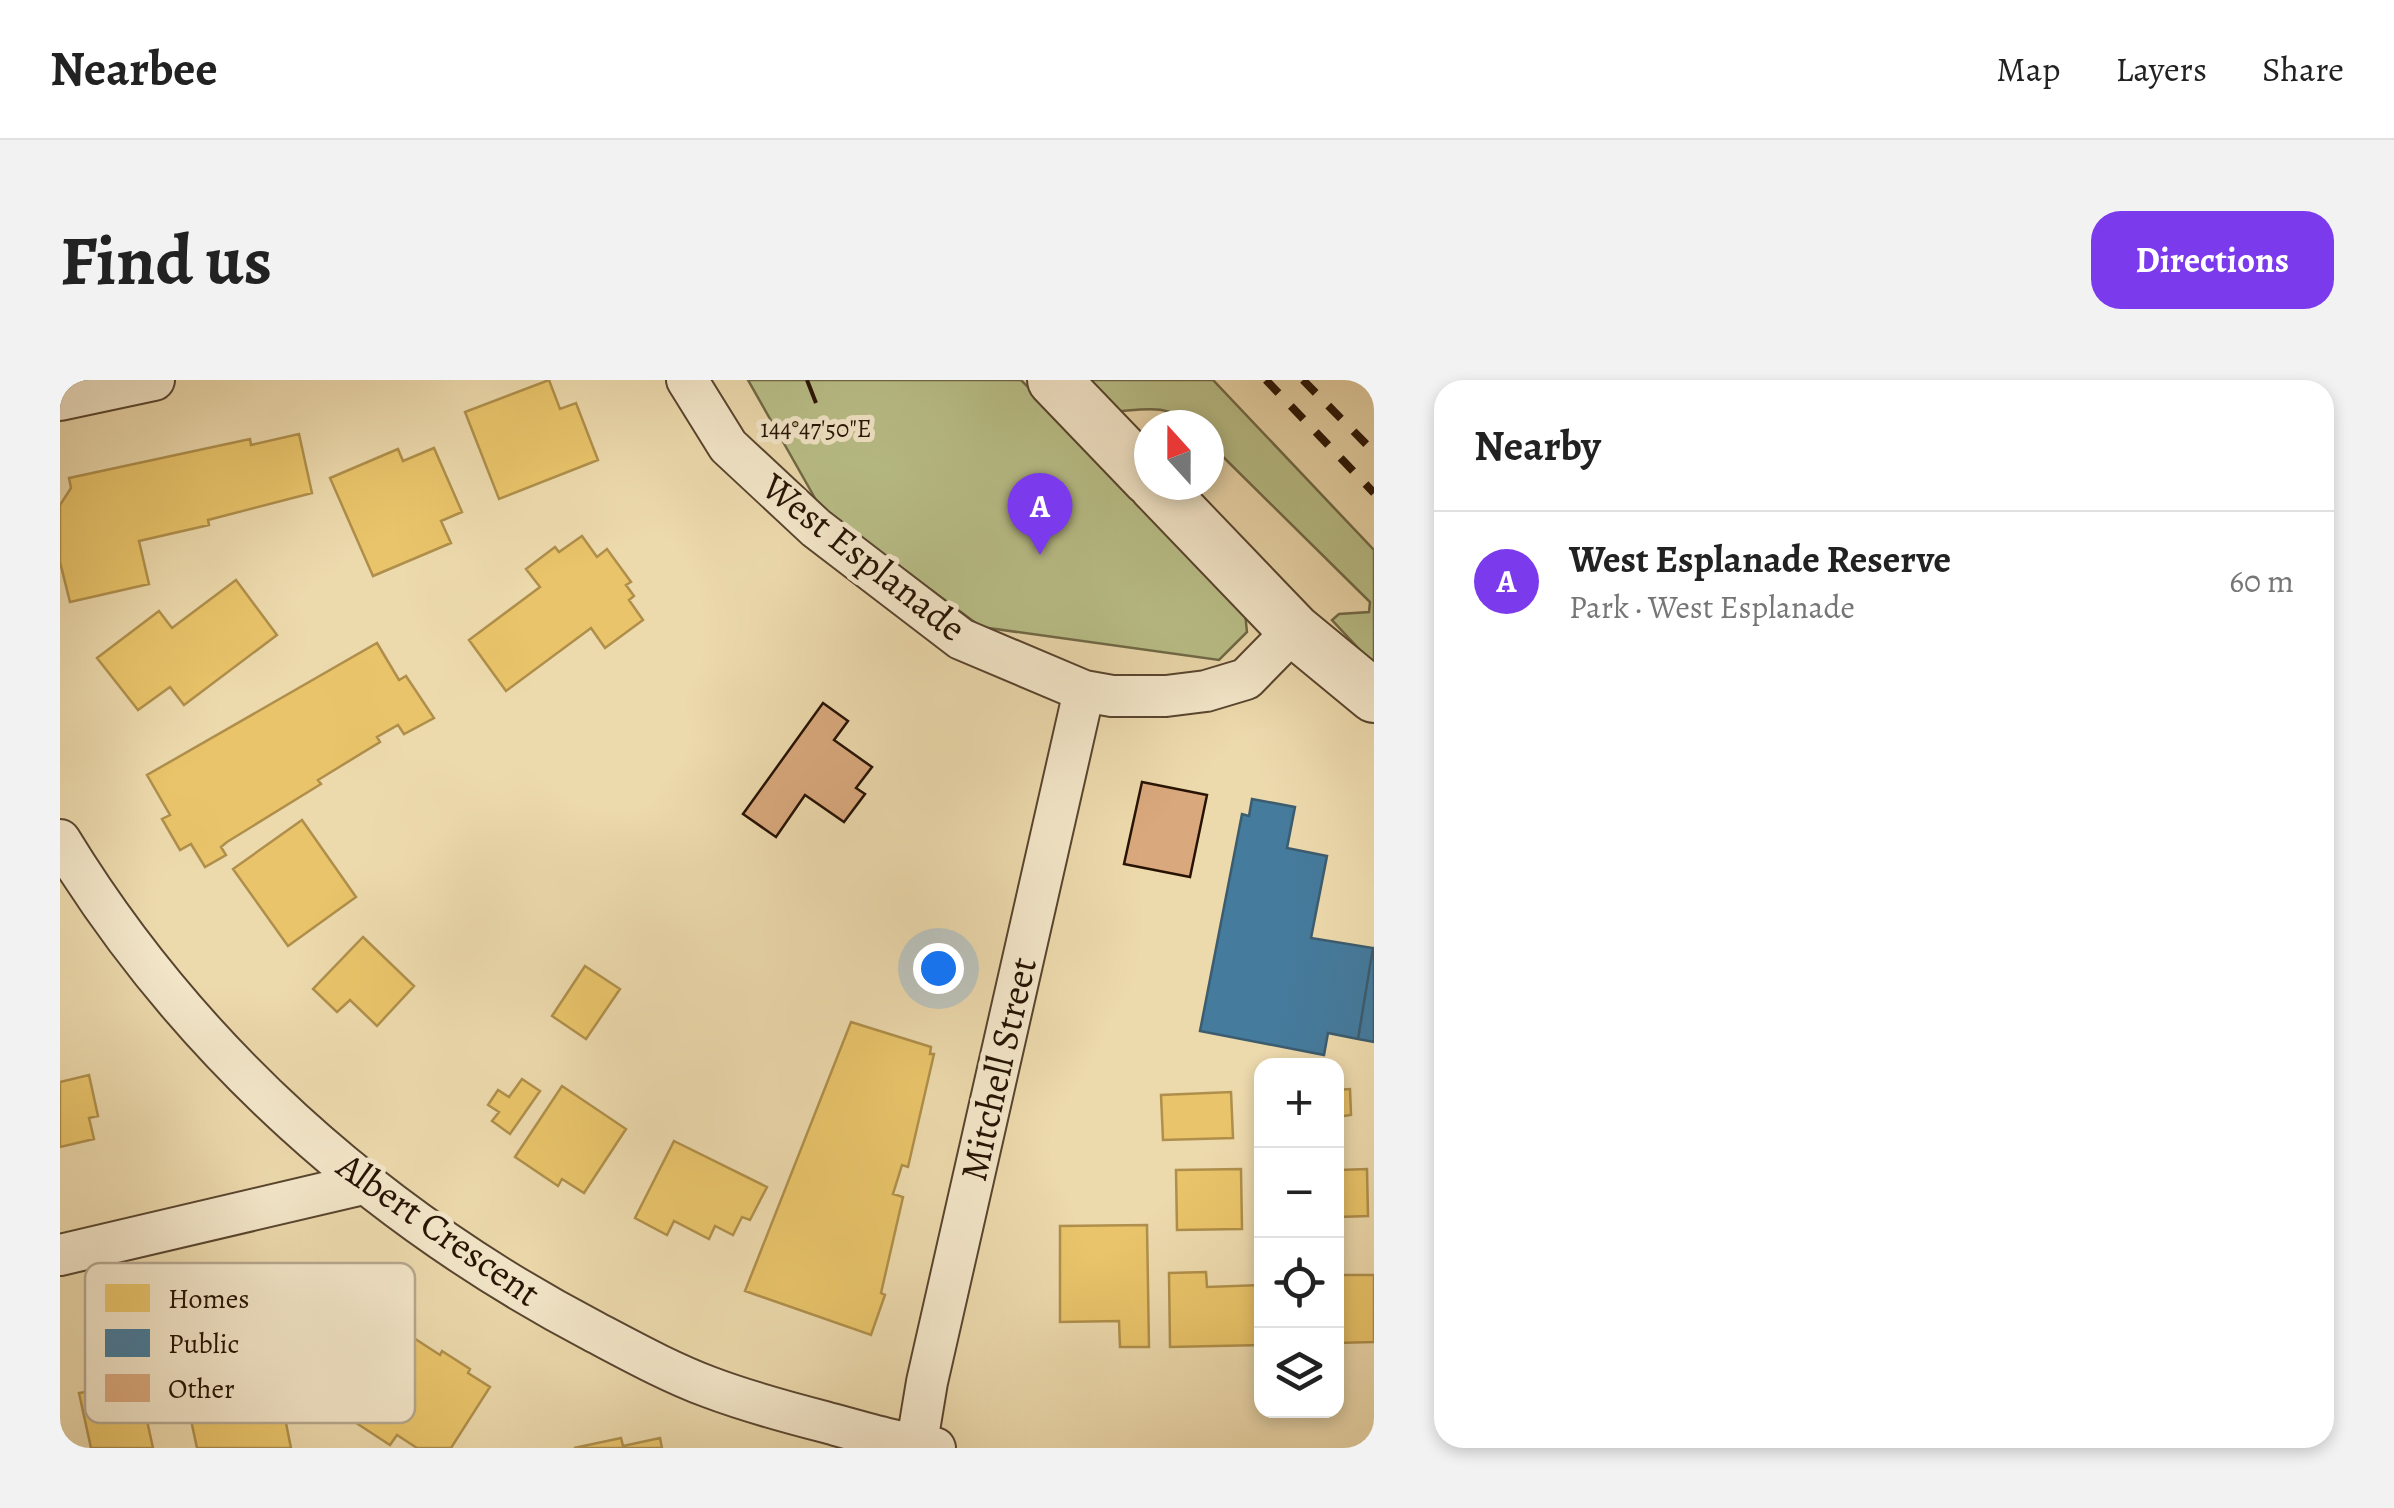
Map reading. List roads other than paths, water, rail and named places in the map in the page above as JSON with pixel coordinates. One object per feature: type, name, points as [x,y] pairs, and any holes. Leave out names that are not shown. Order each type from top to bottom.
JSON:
[{"type":"street","points":[[60,400],[154,380]]},
{"type":"street","name":"West Esplanade","points":[[686,380],[728,446],[816,528],[960,639],[1084,691],[1112,696],[1206,691],[1246,679],[1294,630]]},
{"type":"street","points":[[1054,380],[1134,463]]},
{"type":"street","points":[[1169,500],[1294,630],[1374,696]]},
{"type":"street","name":"Mitchell Street","points":[[922,1447],[927,1382],[1084,691]]},
{"type":"street","name":"Albert Crescent","points":[[60,840],[160,982],[223,1054],[295,1126],[472,1262],[646,1359],[708,1387],[922,1447]]},
{"type":"street","points":[[60,1255],[368,1183]]},
{"type":"railway","points":[[1266,380],[1374,493]]},
{"type":"railway","points":[[1303,380],[1374,452]]},
{"type":"place","name":"West Esplanade Reserve","points":[[1040,555]]}]
